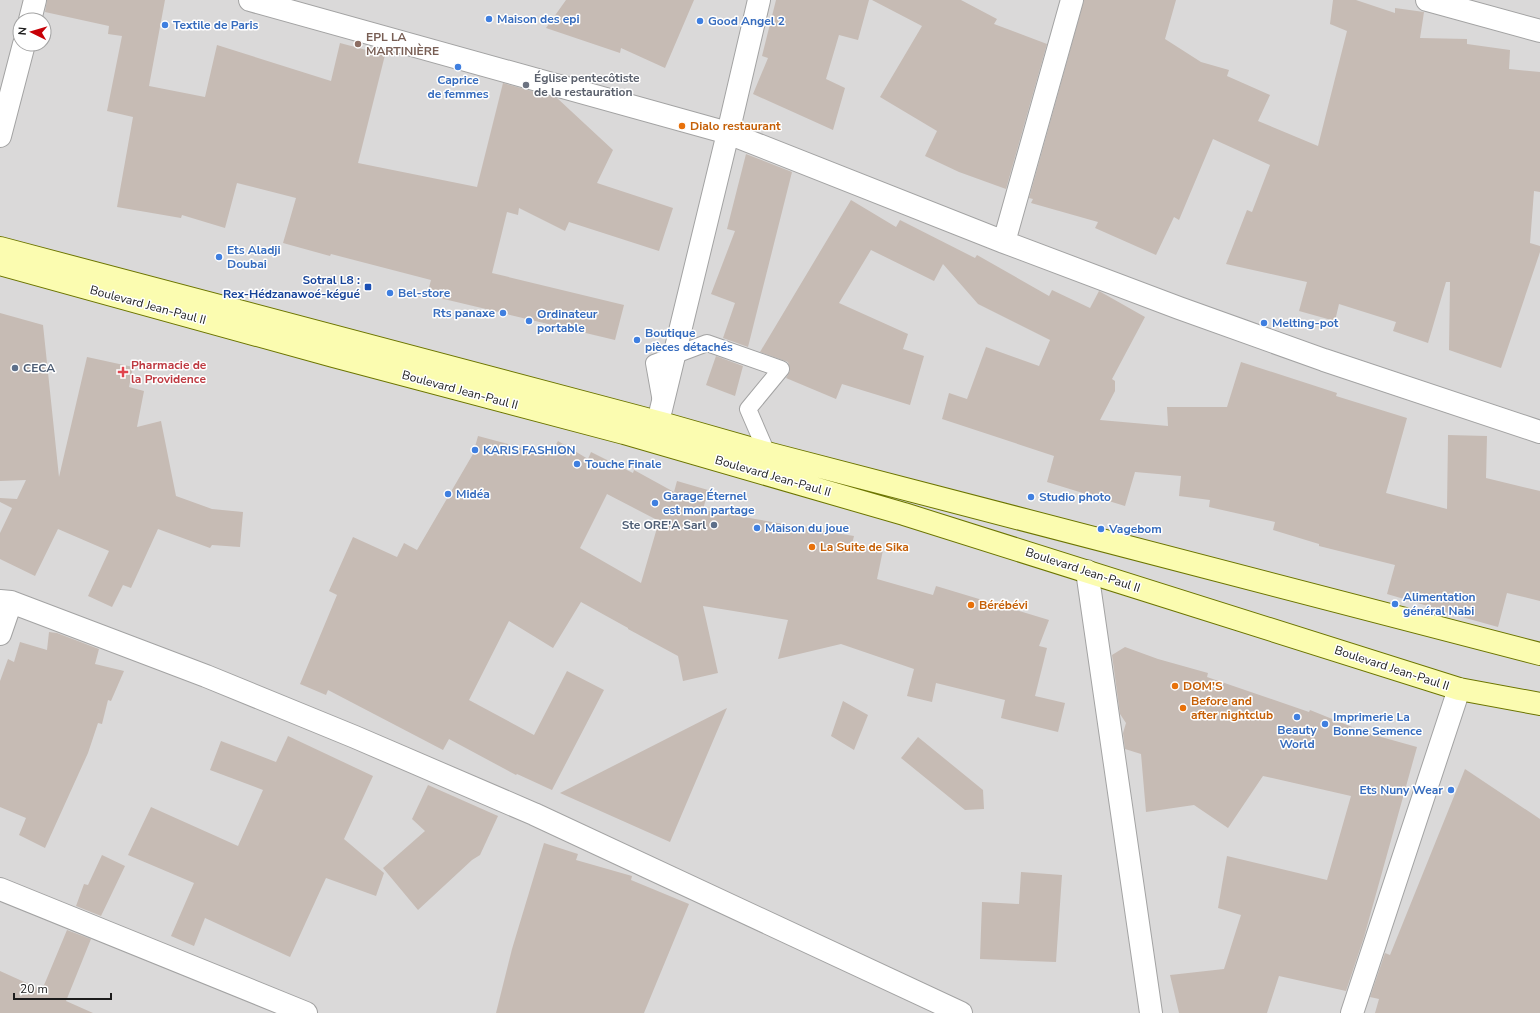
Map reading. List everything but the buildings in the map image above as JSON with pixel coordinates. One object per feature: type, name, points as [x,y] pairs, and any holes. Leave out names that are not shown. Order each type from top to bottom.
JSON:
[{"type":"main road","name":"Boulevard Jean-Paul II","points":[[0,248],[661,423],[767,453],[1540,654]]},
{"type":"main road","name":"Boulevard Jean-Paul II","points":[[0,264],[332,356],[624,433],[904,514],[1459,689],[1540,704]]},
{"type":"street","points":[[32,12],[35,0]]},
{"type":"street","points":[[250,0],[728,133],[1004,242],[1179,308],[1324,360],[1540,432]]},
{"type":"street","points":[[661,423],[759,0]]},
{"type":"street","points":[[1004,242],[1072,0]]},
{"type":"street","points":[[1427,0],[1540,31]]},
{"type":"street","points":[[0,136],[22,52]]},
{"type":"street","points":[[1087,571],[1151,1013]]},
{"type":"street","points":[[0,634],[5,602],[206,676],[355,737],[534,814],[961,1013]]},
{"type":"street","points":[[1352,1013],[1459,689]]},
{"type":"street","points":[[0,889],[306,1013]]},
{"type":"lane","points":[[661,423],[654,363],[707,343],[781,369],[748,409],[767,453]]},
{"type":"shaded area","points":[[0,0],[1540,0],[1540,1013],[0,1013]]},
{"type":"place","name":"Maison des epi","points":[[489,19]]},
{"type":"place","name":"Good Angel 2","points":[[700,21]]},
{"type":"place","name":"Textile de Paris","points":[[165,25]]},
{"type":"place","name":"EPL LA MARTINIÈRE","points":[[358,44]]},
{"type":"place","name":"Caprice de femmes","points":[[458,67]]},
{"type":"place","name":"Église pentecôtiste de la restauration","points":[[526,85]]},
{"type":"place","name":"Dialo restaurant","points":[[682,126]]},
{"type":"place","name":"Ets Aladji Doubai","points":[[219,257]]},
{"type":"place","name":"Sotral L8 : Rex-Hédzanawoé-kégué","points":[[368,287]]},
{"type":"place","name":"Bel-store","points":[[390,293]]},
{"type":"place","name":"Rts panaxe","points":[[503,313]]},
{"type":"place","name":"Ordinateur portable","points":[[529,321]]},
{"type":"place","name":"Melting-pot","points":[[1264,323]]},
{"type":"place","name":"Boutique pièces détachés","points":[[637,340]]},
{"type":"place","name":"CECA","points":[[15,368]]},
{"type":"place","name":"Pharmacie de la Providence","points":[[123,372]]},
{"type":"place","name":"KARIS FASHION","points":[[475,450]]},
{"type":"place","name":"Touche Finale","points":[[577,464]]},
{"type":"place","name":"Midéa","points":[[448,494]]},
{"type":"place","name":"Studio photo","points":[[1031,497]]},
{"type":"place","name":"Garage Éternel est mon partage","points":[[655,503]]},
{"type":"place","name":"Ste ORE'A Sarl","points":[[714,525]]},
{"type":"place","name":"Maison du joue","points":[[757,528]]},
{"type":"place","name":"Vagebom","points":[[1101,529]]},
{"type":"place","name":"La Suite de Sika","points":[[812,547]]},
{"type":"place","name":"Alimentation général Nabi","points":[[1395,604]]},
{"type":"place","name":"Bérébévi","points":[[971,605]]},
{"type":"place","name":"DOM'S","points":[[1175,686]]},
{"type":"place","name":"Before and after nightclub","points":[[1183,708]]},
{"type":"place","name":"Beauty World","points":[[1297,717]]},
{"type":"place","name":"Imprimerie La Bonne Semence","points":[[1325,724]]},
{"type":"place","name":"Ets Nuny Wear","points":[[1451,790]]}]
